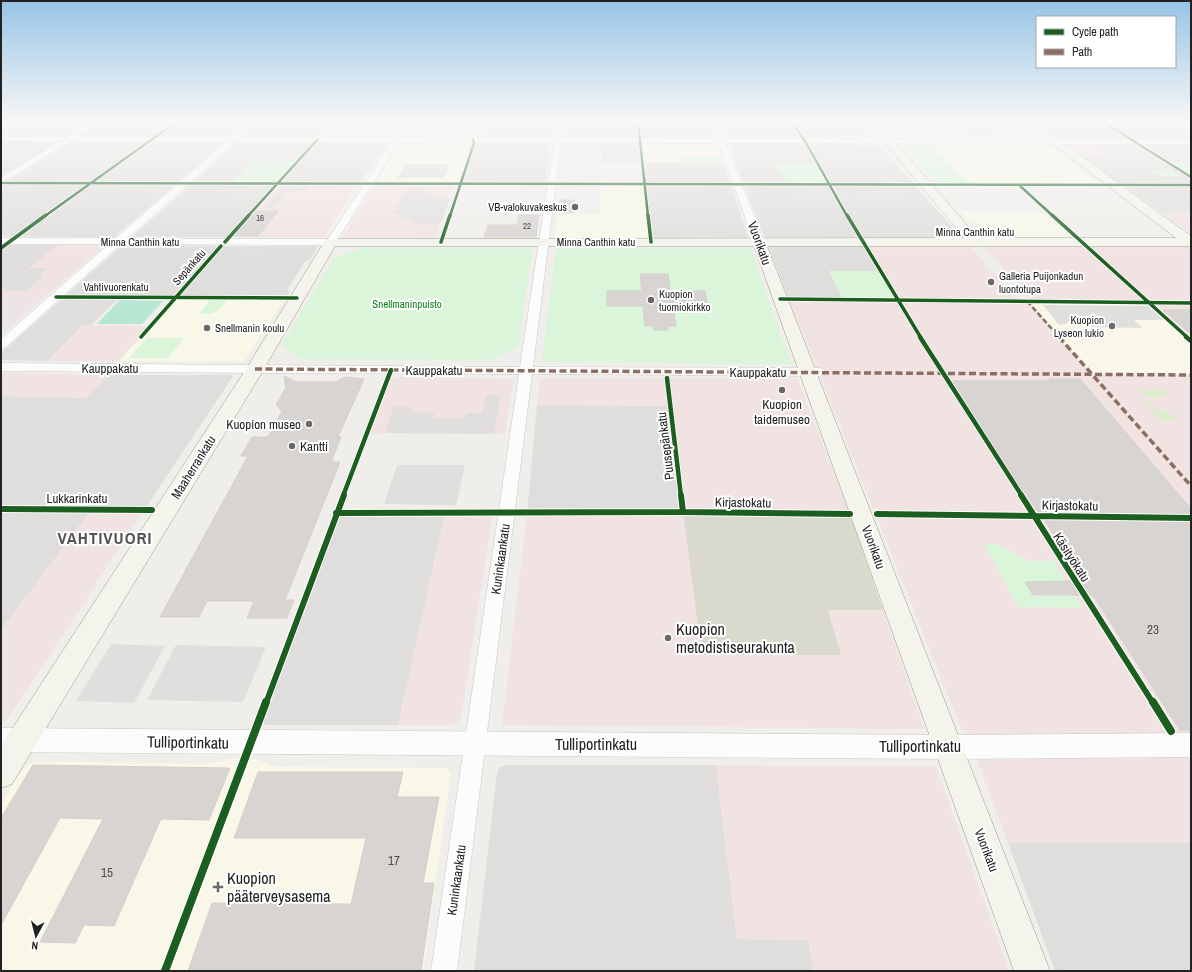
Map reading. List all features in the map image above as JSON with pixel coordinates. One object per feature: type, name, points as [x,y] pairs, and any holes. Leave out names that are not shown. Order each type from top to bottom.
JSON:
[{"type":"main road","points":[[910,167],[974,242]]},
{"type":"main road","points":[[1089,167],[1191,242]]},
{"type":"main road","name":"Minna Canthin katu","points":[[331,242],[1191,242]]},
{"type":"main road","name":"Maaherrankatu","points":[[1,773],[11,740],[255,369],[331,242]]},
{"type":"main road","name":"Vuorikatu","points":[[759,242],[813,372],[948,747],[1032,971]]},
{"type":"street","points":[[1,181],[23,167]]},
{"type":"street","points":[[1,345],[203,167]]},
{"type":"street","name":"Maaherrankatu","points":[[331,242],[379,167]]},
{"type":"street","name":"Kuninkaankatu","points":[[444,971],[554,167]]},
{"type":"street","name":"Vuorikatu","points":[[732,167],[759,242]]},
{"type":"street","name":"Minna Canthin katu","points":[[1,241],[331,242]]},
{"type":"street","name":"Kauppakatu","points":[[1,367],[813,372]]},
{"type":"street","name":"Tulliportinkatu","points":[[11,740],[948,747],[1191,745]]},
{"type":"shaded area","points":[[1,167],[16,167],[1,176]]},
{"type":"shaded area","points":[[31,167],[195,167],[114,237],[1,236],[1,185]]},
{"type":"shaded area","points":[[210,167],[246,167],[230,184],[277,184],[229,237],[132,237]]},
{"type":"shaded area","points":[[291,167],[370,167],[358,185],[277,184]]},
{"type":"shaded area","points":[[296,167],[320,167],[307,183],[282,183]]},
{"type":"shaded area","points":[[385,167],[465,167],[459,185],[374,185]]},
{"type":"shaded area","points":[[403,167],[449,167],[444,178],[397,178]]},
{"type":"shaded area","points":[[465,167],[547,167],[545,185],[459,185]]},
{"type":"shaded area","points":[[500,167],[507,167],[504,179],[543,179],[543,182],[496,182]]},
{"type":"shaded area","points":[[643,167],[724,167],[749,239],[650,238]]},
{"type":"shaded area","points":[[738,167],[899,167],[963,239],[765,238]]},
{"type":"shaded area","points":[[824,167],[868,167],[871,172],[839,172],[847,184],[835,184]]},
{"type":"shaded area","points":[[954,167],[1079,167],[1100,183],[970,183]]},
{"type":"shaded area","points":[[1098,167],[1176,167],[1191,177],[1191,212],[1161,212]]},
{"type":"shaded area","points":[[277,184],[358,185],[324,237],[229,237]]},
{"type":"shaded area","points":[[375,185],[455,185],[435,237],[343,237]]},
{"type":"shaded area","points":[[599,185],[645,185],[650,238],[554,238],[557,214],[600,214]]},
{"type":"shaded area","points":[[242,186],[270,186],[248,210],[240,210],[254,195],[233,195]]},
{"type":"shaded area","points":[[282,187],[310,187],[307,191],[288,191],[274,207],[265,207]]},
{"type":"shaded area","points":[[854,187],[895,187],[902,197],[861,197]]},
{"type":"shaded area","points":[[406,190],[429,190],[428,195],[439,195],[438,199],[450,199],[440,224],[412,223],[414,219],[401,219],[403,214],[393,214]]},
{"type":"shaded area","points":[[812,197],[831,197],[837,208],[811,208],[811,210],[802,210],[797,199],[813,199]]},
{"type":"shaded area","points":[[847,206],[857,206],[866,221],[855,221]]},
{"type":"shaded area","points":[[960,211],[1043,212],[1071,238],[990,237],[978,223],[971,223]]},
{"type":"shaded area","points":[[1161,212],[1191,212],[1191,233]]},
{"type":"shaded area","points":[[1,245],[58,245],[1,290]]},
{"type":"shaded area","points":[[58,245],[105,245],[46,296],[1,296],[1,290]]},
{"type":"shaded area","points":[[123,245],[318,246],[310,260],[305,261],[287,290],[290,292],[286,298],[120,297],[91,325],[83,325],[47,361],[1,360],[1,353]]},
{"type":"shaded area","points":[[768,245],[865,246],[880,271],[829,271],[843,300],[789,299]]},
{"type":"shaded area","points":[[865,246],[970,246],[1017,301],[1027,301],[1091,374],[1191,375],[1191,843],[1008,843],[966,730],[962,730],[789,299],[897,300]]},
{"type":"shaded area","points":[[984,247],[1191,247],[1191,341],[1033,302]]},
{"type":"shaded area","points":[[239,248],[270,248],[266,254],[271,254],[254,276],[215,276]]},
{"type":"shaded area","points":[[140,266],[148,266],[125,288],[117,288]]},
{"type":"shaded area","points":[[29,268],[48,268],[40,275],[45,275],[25,291],[1,291]]},
{"type":"shaded area","points":[[1,296],[46,296],[1,335]]},
{"type":"shaded area","name":"Snellmanin koulu","points":[[176,297],[286,298],[246,359],[241,362],[119,361]]},
{"type":"shaded area","points":[[68,300],[111,301],[91,320],[47,319]]},
{"type":"shaded area","name":"Kuopion Lyseon lukio","points":[[1027,301],[1148,302],[1191,341],[1191,374],[1091,374]]},
{"type":"shaded area","points":[[1043,305],[1148,306],[1163,320],[1134,320],[1142,328],[1089,327],[1069,321],[1066,324],[1059,325]]},
{"type":"shaded area","points":[[83,325],[151,326],[119,361],[47,361]]},
{"type":"shaded area","points":[[1,373],[108,375],[87,398],[1,396]]},
{"type":"shaded area","points":[[108,375],[233,376],[145,509],[92,509],[1,630],[1,396],[87,398]]},
{"type":"shaded area","points":[[392,377],[514,379],[505,434],[371,433]]},
{"type":"shaded area","points":[[542,378],[797,378],[850,514],[684,512],[841,654],[828,610],[883,610],[924,729],[502,725],[527,513],[683,512],[671,406],[537,405],[540,380]]},
{"type":"shaded area","points":[[109,386],[141,386],[128,401],[132,402],[88,454],[48,453]]},
{"type":"shaded area","points":[[486,394],[501,395],[494,434],[385,433],[394,406],[412,407],[410,412],[434,413],[433,418],[465,418],[466,413],[482,413]]},
{"type":"shaded area","points":[[537,405],[671,406],[683,512],[527,513]]},
{"type":"shaded area","points":[[545,406],[621,406],[624,435],[543,435]]},
{"type":"shaded area","points":[[571,443],[613,443],[616,500],[569,501]]},
{"type":"shaded area","points":[[397,465],[465,465],[456,505],[384,504]]},
{"type":"shaded area","points":[[92,509],[145,509],[6,721],[1,721],[1,630]]},
{"type":"shaded area","points":[[683,512],[850,514],[883,610],[828,610],[841,655],[702,655]]},
{"type":"shaded area","points":[[336,513],[445,513],[398,725],[258,725]]},
{"type":"shaded area","points":[[445,513],[493,513],[461,717],[457,723],[453,725],[398,725]]},
{"type":"shaded area","points":[[1,556],[54,556],[20,603],[1,602]]},
{"type":"shaded area","points":[[111,644],[165,646],[134,703],[76,701]]},
{"type":"shaded area","points":[[176,645],[266,647],[243,702],[147,700]]},
{"type":"shaded area","name":"Kuopion pääterveysasema","points":[[246,757],[277,767],[447,768],[451,772],[423,971],[1,971],[1,804],[19,774],[28,765],[36,761],[205,764]]},
{"type":"shaded area","points":[[507,765],[716,765],[737,939],[808,940],[814,971],[474,971],[497,773],[500,767]]},
{"type":"shaded area","points":[[716,765],[936,767],[1009,971],[814,971],[808,940],[737,939]]},
{"type":"shaded area","points":[[1008,843],[1191,843],[1191,971],[1055,971]]},
{"type":"shaded area","points":[[1064,964],[1176,965],[1179,971],[1067,971]]},
{"type":"green space","points":[[246,167],[291,167],[277,184],[229,184]]},
{"type":"green space","points":[[778,167],[819,167],[829,185],[787,185]]},
{"type":"green space","points":[[922,167],[954,167],[970,183],[936,183]]},
{"type":"green space","points":[[1176,167],[1191,167],[1191,177]]},
{"type":"green space","points":[[1148,170],[1171,170],[1181,176],[1158,176]]},
{"type":"green space","name":"Snellmaninpuisto","points":[[362,248],[526,248],[532,251],[518,347],[491,360],[300,359],[282,345],[334,258]]},
{"type":"green space","points":[[556,248],[750,248],[791,364],[544,362],[542,361]]},
{"type":"green space","points":[[829,271],[880,271],[897,300],[843,300]]},
{"type":"green space","points":[[120,300],[163,301],[142,324],[97,324]]},
{"type":"green space","points":[[210,300],[227,300],[221,308],[215,312],[209,314],[199,314]]},
{"type":"green space","points":[[147,338],[184,338],[168,358],[129,358]]},
{"type":"green space","points":[[1138,391],[1166,391],[1168,393],[1154,399]]},
{"type":"green space","points":[[1147,403],[1176,417],[1178,420],[1160,420],[1146,404]]},
{"type":"green space","points":[[984,544],[997,544],[1029,561],[1053,560],[1082,608],[1018,607]]},
{"type":"building","name":"VB-valokuvakeskus","points":[[560,200],[574,200],[573,213],[559,213]]},
{"type":"building","points":[[254,211],[278,211],[258,236],[231,236]]},
{"type":"building","points":[[519,215],[539,215],[536,237],[484,237],[488,225],[517,225]]},
{"type":"building","name":"Kuopion tuomiokirkko","points":[[640,274],[668,274],[670,291],[705,291],[708,306],[673,306],[676,326],[668,326],[668,330],[654,330],[654,326],[645,326],[643,306],[607,306],[607,291],[642,291]]},
{"type":"building","points":[[1163,310],[1191,310],[1191,334]]},
{"type":"building","points":[[284,376],[297,382],[336,382],[345,377],[364,379],[338,437],[341,437],[331,462],[340,462],[285,600],[294,600],[287,618],[247,618],[254,601],[207,601],[199,617],[160,617],[248,456],[241,456],[252,437],[268,437],[282,411],[276,405],[286,387]]},
{"type":"building","points":[[1049,379],[1080,379],[1191,509],[1191,730],[1180,730],[1093,595],[1033,595],[1025,582],[1084,581],[1038,510],[1034,510],[953,381],[1051,381]]},
{"type":"building","points":[[33,765],[230,768],[209,820],[161,819],[114,926],[84,925],[75,943],[40,942],[103,819],[60,818],[1,925],[1,818]]},
{"type":"building","points":[[258,772],[403,772],[397,797],[439,797],[423,883],[434,883],[421,971],[188,971],[212,903],[351,904],[366,838],[234,838]]},
{"type":"marked path","points":[[1027,301],[1191,486]]},
{"type":"marked path","points":[[255,369],[1191,375]]},
{"type":"cycle path","points":[[1,248],[113,167]]},
{"type":"cycle path","points":[[225,242],[292,167]]},
{"type":"cycle path","points":[[441,242],[466,167]]},
{"type":"cycle path","points":[[642,167],[651,242]]},
{"type":"cycle path","name":"Käsityökatu","points":[[820,167],[897,300],[1171,731]]},
{"type":"cycle path","points":[[1176,167],[1191,177]]},
{"type":"cycle path","points":[[1,183],[1191,185]]},
{"type":"cycle path","points":[[1019,185],[1191,341]]},
{"type":"cycle path","name":"Sepänkatu","points":[[141,337],[221,246]]},
{"type":"cycle path","name":"Vahtivuorenkatu","points":[[56,297],[297,298]]},
{"type":"cycle path","points":[[780,299],[1191,303]]},
{"type":"cycle path","points":[[165,971],[391,370]]},
{"type":"cycle path","name":"Puusepänkatu","points":[[667,378],[683,512]]},
{"type":"cycle path","name":"Lukkarinkatu","points":[[1,509],[152,510]]},
{"type":"cycle path","name":"Kirjastokatu","points":[[336,513],[683,512],[850,514]]},
{"type":"cycle path","name":"Kirjastokatu","points":[[877,514],[1191,518]]},
{"type":"place","name":"VB-valokuvakeskus","points":[[575,207]]},
{"type":"place","name":"Galleria Puijonkadun luontotupa","points":[[991,282]]},
{"type":"place","name":"Kuopion tuomiokirkko","points":[[651,300]]},
{"type":"place","name":"Kuopion Lyseon lukio","points":[[1112,326]]},
{"type":"place","name":"Snellmanin koulu","points":[[207,328]]},
{"type":"place","name":"Kuopion taidemuseo","points":[[782,390]]},
{"type":"place","name":"Kuopion museo","points":[[309,424]]},
{"type":"place","name":"Kantti","points":[[292,446]]},
{"type":"place","name":"Kuopion metodistiseurakunta","points":[[668,638]]},
{"type":"place","name":"Kuopion pääterveysasema","points":[[218,887]]},
{"type":"district","name":"VAHTIVUORI","points":[[105,538]]}]
